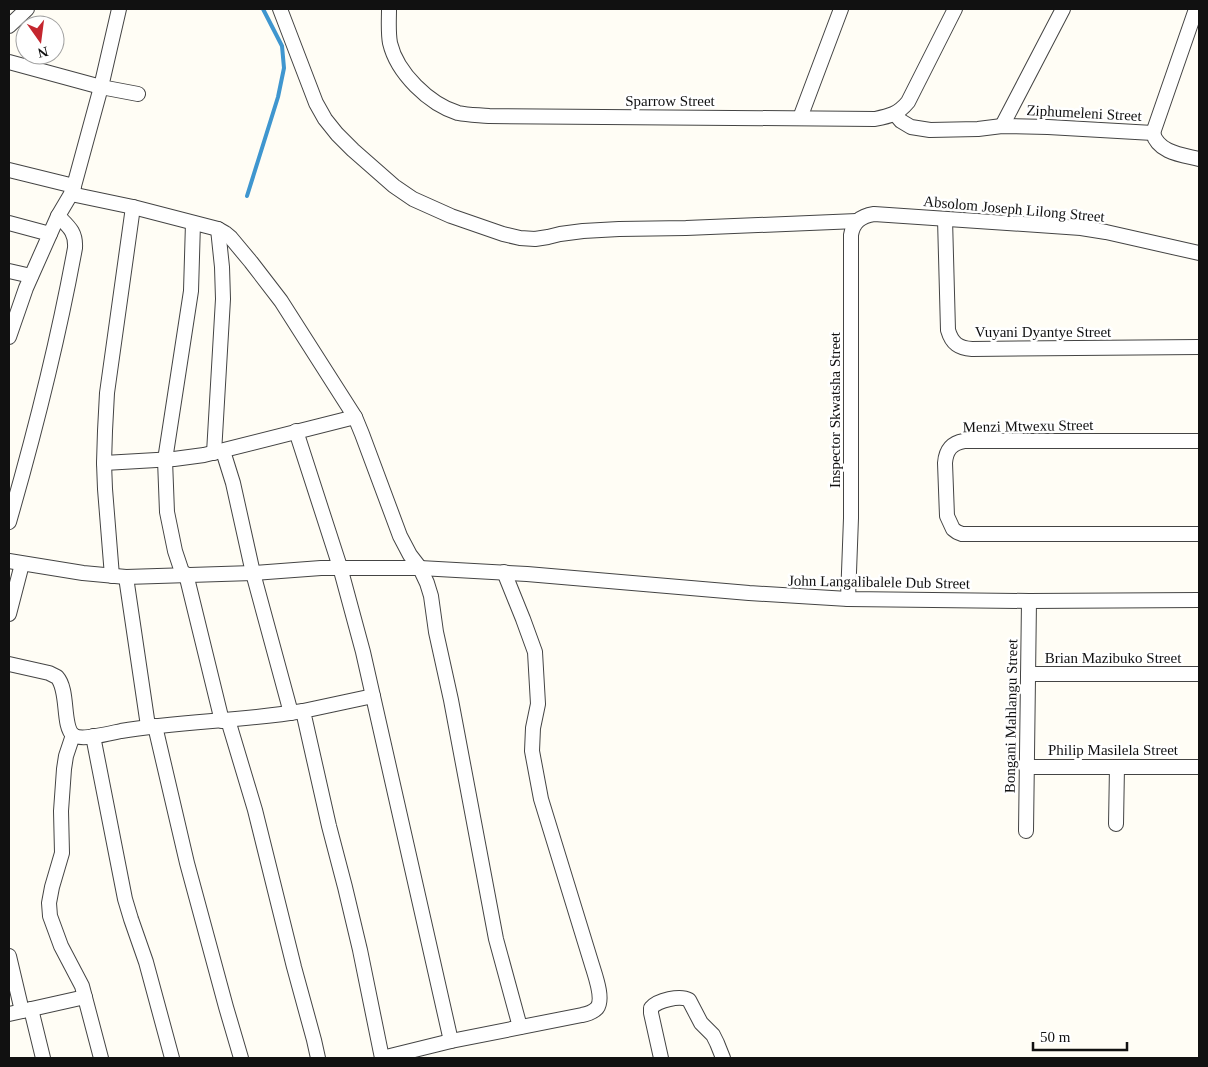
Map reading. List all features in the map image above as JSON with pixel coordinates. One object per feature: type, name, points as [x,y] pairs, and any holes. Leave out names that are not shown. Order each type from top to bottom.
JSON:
[{"type":"street","points":[[9,26],[27,9]]},
{"type":"street","points":[[9,337],[31,276],[58,216],[73,190],[101,87],[119,9]]},
{"type":"street","name":"Absolom Joseph Lilong Street","points":[[280,9],[316,103],[325,119],[337,134],[394,186],[421,203],[450,216],[503,234],[535,239],[548,238],[560,234],[610,229],[857,221],[867,215],[874,214],[1096,230],[1199,253]]},
{"type":"street","name":"Sparrow Street","points":[[389,9],[390,40],[393,54],[399,66],[424,94],[441,106],[468,115],[875,119],[895,114]]},
{"type":"street","points":[[800,118],[841,9]]},
{"type":"street","points":[[895,114],[908,102],[955,9]]},
{"type":"street","points":[[1002,126],[1063,9]]},
{"type":"street","name":"Ziphumeleni Street","points":[[895,114],[911,127],[930,130],[978,129],[1002,126],[1153,133],[1196,9]]},
{"type":"street","points":[[9,62],[101,87],[138,94]]},
{"type":"street","points":[[1153,133],[1155,139],[1164,148],[1199,159]]},
{"type":"street","points":[[9,170],[133,207],[218,229],[231,238],[281,301],[355,417],[400,536],[410,555],[420,568],[431,596],[436,632],[452,700],[496,939],[520,1027]]},
{"type":"street","points":[[112,576],[104,463],[108,393],[133,207]]},
{"type":"street","points":[[9,522],[50,368],[75,248],[73,233],[58,216]]},
{"type":"street","name":"Vuyani Dyantye Street","points":[[946,219],[948,330],[952,340],[959,347],[972,349],[1199,347]]},
{"type":"street","name":"Inspector Skwatsha Street","points":[[848,599],[851,235],[857,221]]},
{"type":"street","points":[[9,223],[50,234]]},
{"type":"street","points":[[193,223],[191,291],[165,460],[167,512],[175,551],[184,575],[225,720],[254,810],[318,1058]]},
{"type":"street","points":[[218,229],[223,299],[218,452],[233,483],[253,573],[297,712],[329,826],[358,941],[382,1058],[451,1041],[582,1015],[590,1013],[598,1007],[599,996],[592,965],[541,799],[532,751],[532,734],[538,704],[535,652],[524,619],[504,572]]},
{"type":"street","points":[[9,271],[31,276]]},
{"type":"street","points":[[104,463],[190,458],[355,417]]},
{"type":"street","points":[[296,432],[340,567],[363,652],[451,1041]]},
{"type":"street","name":"Menzi Mtwexu Street","points":[[1199,441],[964,441],[953,444],[945,456],[948,521],[957,532],[962,534],[1199,534]]},
{"type":"street","points":[[9,614],[15,562]]},
{"type":"street","name":"John Langalibalele Dub Street","points":[[15,562],[82,573],[126,577],[253,573],[340,567],[420,568],[504,572],[749,593],[848,599],[1199,600]]},
{"type":"street","points":[[126,577],[152,726],[187,863],[241,1058]]},
{"type":"street","name":"Bongani Mahlangu Street","points":[[1026,831],[1029,601]]},
{"type":"street","points":[[9,664],[57,677],[62,686],[68,725],[73,735],[64,769],[61,811],[62,853],[52,887],[49,903],[50,916],[64,953],[82,986],[101,1058]]},
{"type":"street","name":"Brian Mazibuko Street","points":[[1028,674],[1199,674]]},
{"type":"street","points":[[73,735],[93,736],[152,726],[297,712],[373,696]]},
{"type":"street","points":[[93,736],[125,899],[130,919],[146,962],[172,1058]]},
{"type":"street","name":"Philip Masilela Street","points":[[1026,766],[1199,767]]},
{"type":"street","points":[[1116,824],[1117,767]]},
{"type":"street","points":[[9,956],[20,1012],[43,1058]]},
{"type":"street","points":[[20,1012],[85,997]]},
{"type":"street","points":[[661,1058],[650,1014],[651,1008],[656,1003],[682,998],[689,1000],[701,1022],[713,1035],[723,1058]]},
{"type":"waterway","points":[[247,196],[278,97],[284,68],[282,46],[263,9]]}]
